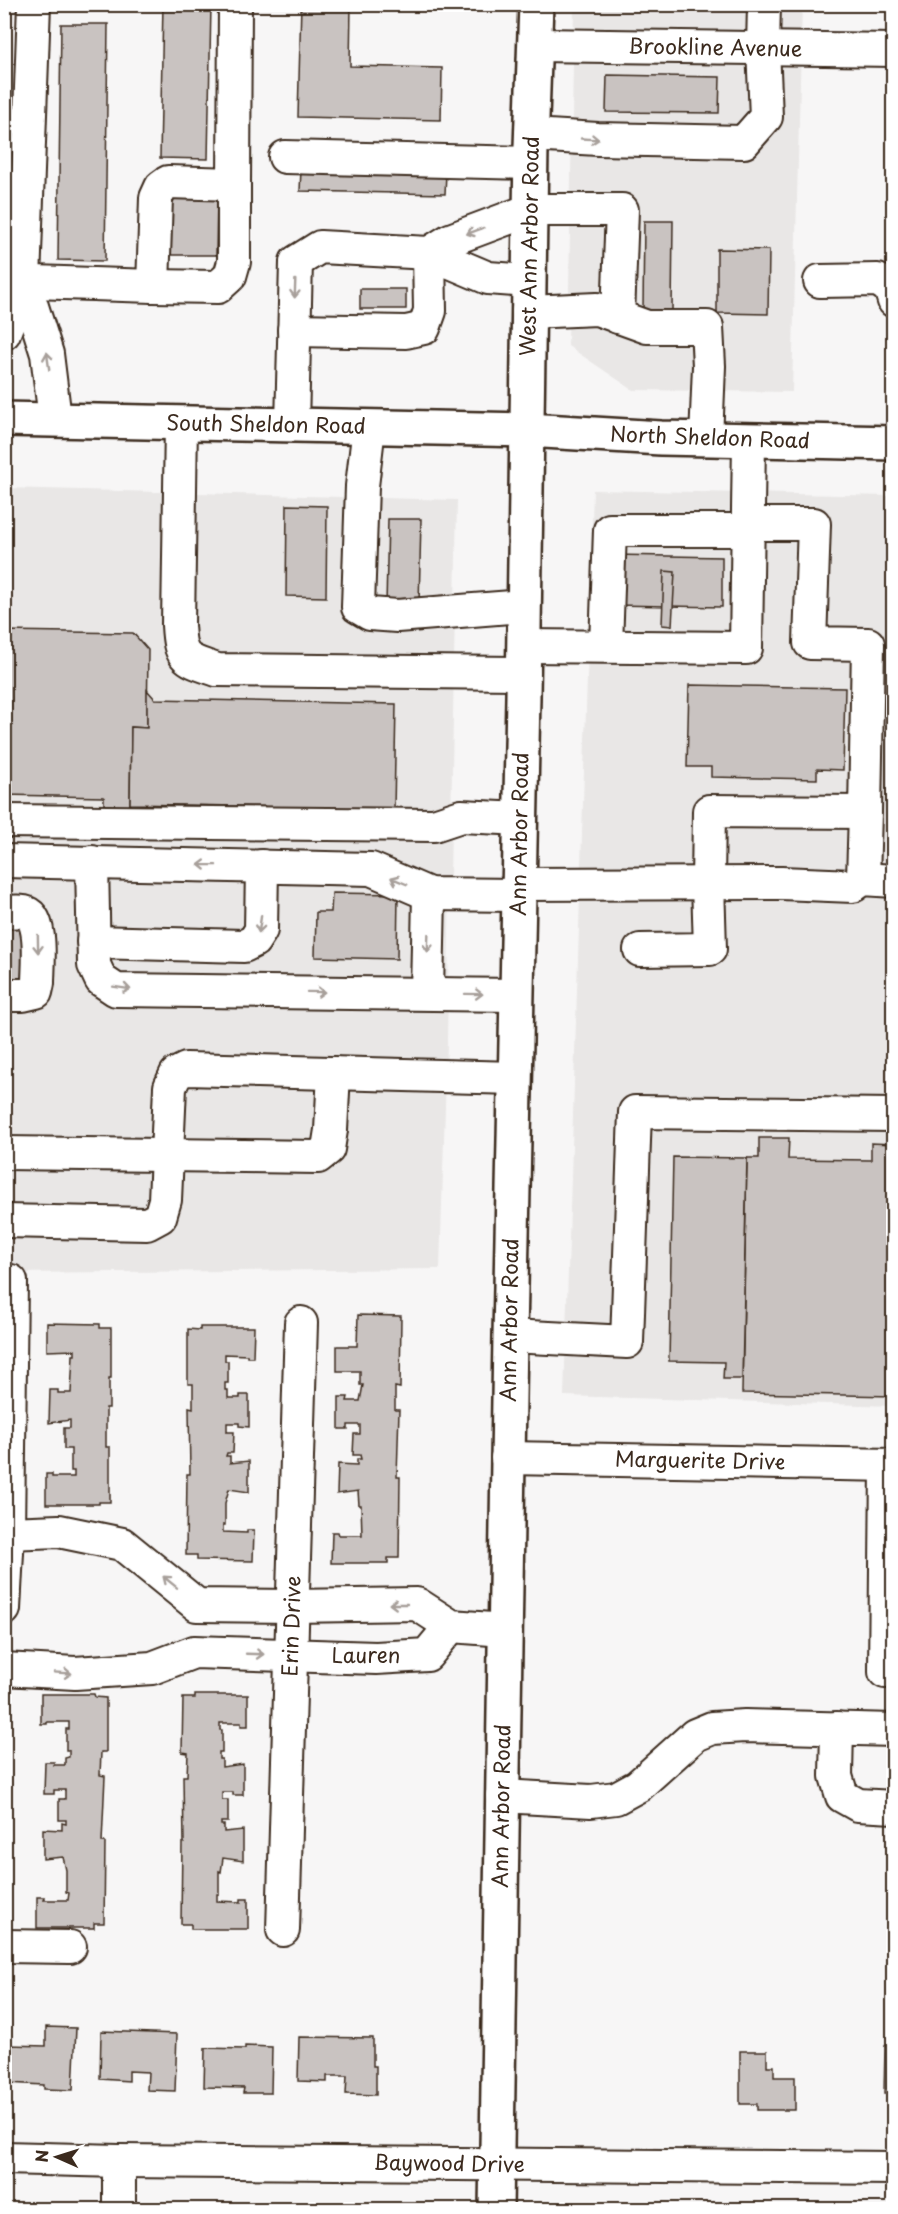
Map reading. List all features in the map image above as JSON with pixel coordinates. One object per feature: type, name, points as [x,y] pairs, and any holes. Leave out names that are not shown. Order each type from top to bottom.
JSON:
[{"type":"main road","points":[[535,54],[536,4]]},
{"type":"main road","name":"West Ann Arbor Road","points":[[527,430],[531,149],[535,54]]},
{"type":"main road","name":"South Sheldon Road","points":[[4,419],[527,430]]},
{"type":"main road","name":"North Sheldon Road","points":[[527,430],[706,439],[894,443]]},
{"type":"main road","name":"Ann Arbor Road","points":[[496,2210],[507,1458],[527,430]]},
{"type":"street","points":[[4,333],[14,281],[34,4]]},
{"type":"street","points":[[14,281],[218,287],[230,276],[234,262],[236,4]]},
{"type":"street","points":[[285,157],[531,149],[598,139],[744,142],[766,117],[764,4]]},
{"type":"street","name":"Brookline Avenue","points":[[535,54],[763,48],[894,50]]},
{"type":"street","points":[[153,286],[156,198],[160,187],[168,182],[234,184]]},
{"type":"street","points":[[429,253],[450,240],[530,210],[622,210],[618,317]]},
{"type":"street","points":[[292,425],[296,262],[320,248],[429,253],[529,297],[597,309],[647,327],[707,327],[709,366],[706,439]]},
{"type":"street","points":[[294,330],[406,332],[424,328],[430,311],[429,253]]},
{"type":"street","points":[[820,281],[878,280],[890,288],[894,301]]},
{"type":"street","points":[[14,281],[47,354],[55,419]]},
{"type":"street","points":[[181,423],[179,647],[189,661],[217,670],[524,660],[606,646],[746,648],[750,440]]},
{"type":"street","points":[[369,427],[362,486],[358,607],[370,614],[397,616],[524,606]]},
{"type":"street","points":[[4,861],[371,869],[429,894],[586,885],[781,883],[854,886],[878,880],[865,812],[868,644],[810,643],[814,524],[610,530],[606,646]]},
{"type":"street","points":[[640,950],[710,949],[709,811],[865,812]]},
{"type":"street","points":[[4,821],[434,825],[461,816],[520,819]]},
{"type":"street","points":[[92,862],[94,965],[101,980],[116,990],[516,995]]},
{"type":"street","points":[[93,942],[244,946],[254,941],[261,930],[262,866]]},
{"type":"street","points":[[427,993],[429,894]]},
{"type":"street","points":[[4,912],[26,912],[34,918],[37,928],[38,983],[36,992],[4,995]]},
{"type":"street","points":[[4,1221],[147,1224],[160,1217],[165,1200],[170,1087],[176,1074],[186,1069],[515,1078]]},
{"type":"street","points":[[4,1153],[318,1157],[328,1149],[334,1073]]},
{"type":"street","points":[[510,1336],[627,1342],[635,1112],[894,1115]]},
{"type":"street","points":[[4,1609],[8,1533],[11,1281]]},
{"type":"street","name":"Erin Drive","points":[[283,1930],[301,1323]]},
{"type":"street","name":"Marguerite Drive","points":[[507,1458],[890,1465]]},
{"type":"street","points":[[885,1672],[890,1465]]},
{"type":"street","points":[[8,1533],[59,1531],[122,1544],[196,1605],[417,1604],[451,1626],[505,1630]]},
{"type":"street","points":[[195,1652],[196,1605]]},
{"type":"street","name":"Lauren","points":[[4,1669],[75,1673],[152,1668],[195,1652],[376,1658],[427,1655],[451,1626]]},
{"type":"street","points":[[502,1796],[591,1801],[616,1798],[638,1786],[695,1735],[712,1728],[745,1726],[894,1730]]},
{"type":"street","points":[[837,1728],[836,1776],[842,1796],[858,1805],[894,1807]]},
{"type":"street","points":[[4,1946],[70,1947]]},
{"type":"street","name":"Baywood Drive","points":[[4,2158],[894,2168]]},
{"type":"street","points":[[119,2161],[119,2210]]},
{"type":"shaded area","points":[[574,5],[802,5],[792,392],[633,390],[568,346]]},
{"type":"shaded area","points":[[5,488],[457,500],[447,1042],[440,1269],[5,1273]]},
{"type":"shaded area","points":[[593,490],[893,496],[893,1406],[564,1396]]},
{"type":"building","points":[[163,4],[211,4],[208,159],[160,158]]},
{"type":"building","points":[[301,4],[351,4],[350,66],[442,68],[441,120],[298,117]]},
{"type":"building","points":[[612,4],[719,4],[718,9],[612,7]]},
{"type":"building","points":[[61,24],[108,24],[105,261],[58,260]]},
{"type":"building","points":[[607,75],[720,77],[719,113],[606,112]]},
{"type":"building","points":[[301,170],[446,173],[445,194],[300,191]]},
{"type":"building","points":[[170,191],[217,192],[216,255],[169,255]]},
{"type":"building","points":[[644,221],[673,221],[672,310],[643,310]]},
{"type":"building","points":[[717,249],[769,250],[768,314],[717,313]]},
{"type":"building","points":[[360,289],[406,289],[406,309],[360,309]]},
{"type":"building","points":[[287,505],[327,506],[326,597],[286,596]]},
{"type":"building","points":[[388,519],[421,519],[419,605],[386,605]]},
{"type":"building","points":[[614,555],[722,557],[722,607],[614,605]]},
{"type":"building","points":[[664,571],[675,572],[672,626],[662,625]]},
{"type":"building","points":[[4,631],[133,633],[148,650],[147,728],[131,727],[130,811],[104,810],[104,797],[4,795]]},
{"type":"building","points":[[689,685],[845,688],[843,770],[817,769],[817,779],[711,777],[711,767],[687,767]]},
{"type":"building","points":[[147,690],[155,699],[396,704],[394,809],[130,804],[131,727],[147,728]]},
{"type":"building","points":[[332,893],[398,894],[397,959],[315,957],[316,912],[331,912]]},
{"type":"building","points":[[4,922],[29,923],[27,980],[4,979]]},
{"type":"building","points":[[759,1138],[789,1138],[788,1159],[871,1160],[871,1143],[894,1144],[894,1396],[742,1393],[747,1158],[759,1158]]},
{"type":"building","points":[[673,1157],[747,1158],[742,1379],[723,1379],[724,1362],[669,1361]]},
{"type":"building","points":[[358,1315],[401,1316],[400,1388],[395,1387],[395,1410],[399,1410],[397,1477],[400,1477],[399,1558],[388,1558],[388,1563],[331,1563],[332,1532],[338,1532],[339,1535],[362,1535],[358,1491],[337,1494],[338,1464],[357,1465],[357,1459],[361,1459],[360,1455],[353,1455],[354,1434],[360,1434],[360,1425],[348,1425],[348,1429],[339,1429],[339,1397],[348,1397],[347,1401],[360,1401],[363,1385],[360,1385],[360,1371],[337,1371],[337,1346],[357,1346]]},
{"type":"building","points":[[47,1323],[100,1324],[100,1328],[111,1328],[111,1378],[109,1378],[109,1408],[106,1408],[106,1447],[110,1447],[110,1502],[46,1504],[46,1474],[52,1474],[52,1477],[74,1477],[74,1471],[71,1471],[71,1449],[64,1449],[64,1428],[70,1428],[70,1420],[49,1423],[50,1390],[58,1390],[58,1393],[71,1393],[73,1355],[75,1355],[75,1350],[47,1351]]},
{"type":"building","points":[[200,1327],[254,1327],[253,1357],[225,1354],[225,1361],[228,1361],[228,1383],[225,1383],[225,1390],[228,1390],[228,1398],[249,1395],[249,1427],[239,1426],[239,1423],[227,1423],[227,1432],[234,1432],[233,1453],[227,1453],[226,1456],[230,1456],[230,1463],[249,1461],[249,1492],[229,1489],[225,1503],[225,1525],[223,1525],[223,1532],[247,1533],[247,1530],[254,1530],[253,1561],[197,1560],[197,1555],[186,1555],[187,1474],[190,1474],[189,1407],[193,1408],[193,1384],[188,1384],[188,1329],[200,1330]]},
{"type":"building","points":[[41,1694],[94,1694],[95,1697],[106,1698],[106,1752],[101,1752],[100,1775],[105,1776],[102,1842],[105,1842],[104,1923],[94,1923],[94,1928],[37,1928],[37,1897],[45,1897],[44,1900],[68,1900],[69,1893],[66,1892],[66,1870],[63,1857],[43,1859],[43,1829],[62,1830],[62,1823],[66,1824],[66,1820],[59,1820],[59,1799],[65,1799],[65,1790],[54,1790],[54,1794],[44,1794],[45,1762],[65,1765],[65,1758],[69,1757],[69,1750],[66,1750],[66,1729],[69,1729],[69,1722],[41,1724]]},
{"type":"building","points":[[195,1695],[248,1695],[248,1726],[241,1726],[241,1723],[220,1723],[222,1752],[219,1752],[219,1759],[222,1759],[222,1767],[243,1764],[243,1795],[222,1792],[222,1800],[228,1800],[228,1822],[221,1822],[221,1825],[224,1825],[224,1832],[243,1830],[243,1861],[223,1858],[221,1872],[219,1871],[217,1901],[241,1902],[241,1899],[248,1899],[248,1929],[191,1929],[191,1924],[181,1924],[182,1843],[184,1843],[183,1776],[187,1776],[188,1753],[182,1752],[183,1698],[195,1698]]},
{"type":"building","points":[[46,2027],[76,2028],[73,2090],[44,2089],[44,2085],[7,2083],[8,2045],[46,2046]]},
{"type":"building","points":[[101,2031],[177,2034],[175,2091],[147,2090],[148,2072],[129,2071],[129,2081],[100,2079]]},
{"type":"building","points":[[299,2037],[373,2038],[376,2095],[346,2094],[347,2076],[327,2076],[327,2082],[298,2081]]},
{"type":"building","points":[[245,2046],[272,2047],[271,2093],[243,2093],[244,2088],[204,2087],[205,2048],[245,2049]]},
{"type":"building","points":[[885,2046],[894,2046],[894,2094],[884,2094]]},
{"type":"building","points":[[740,2051],[767,2051],[767,2066],[774,2066],[774,2077],[795,2077],[795,2110],[757,2110],[757,2104],[740,2104]]}]
